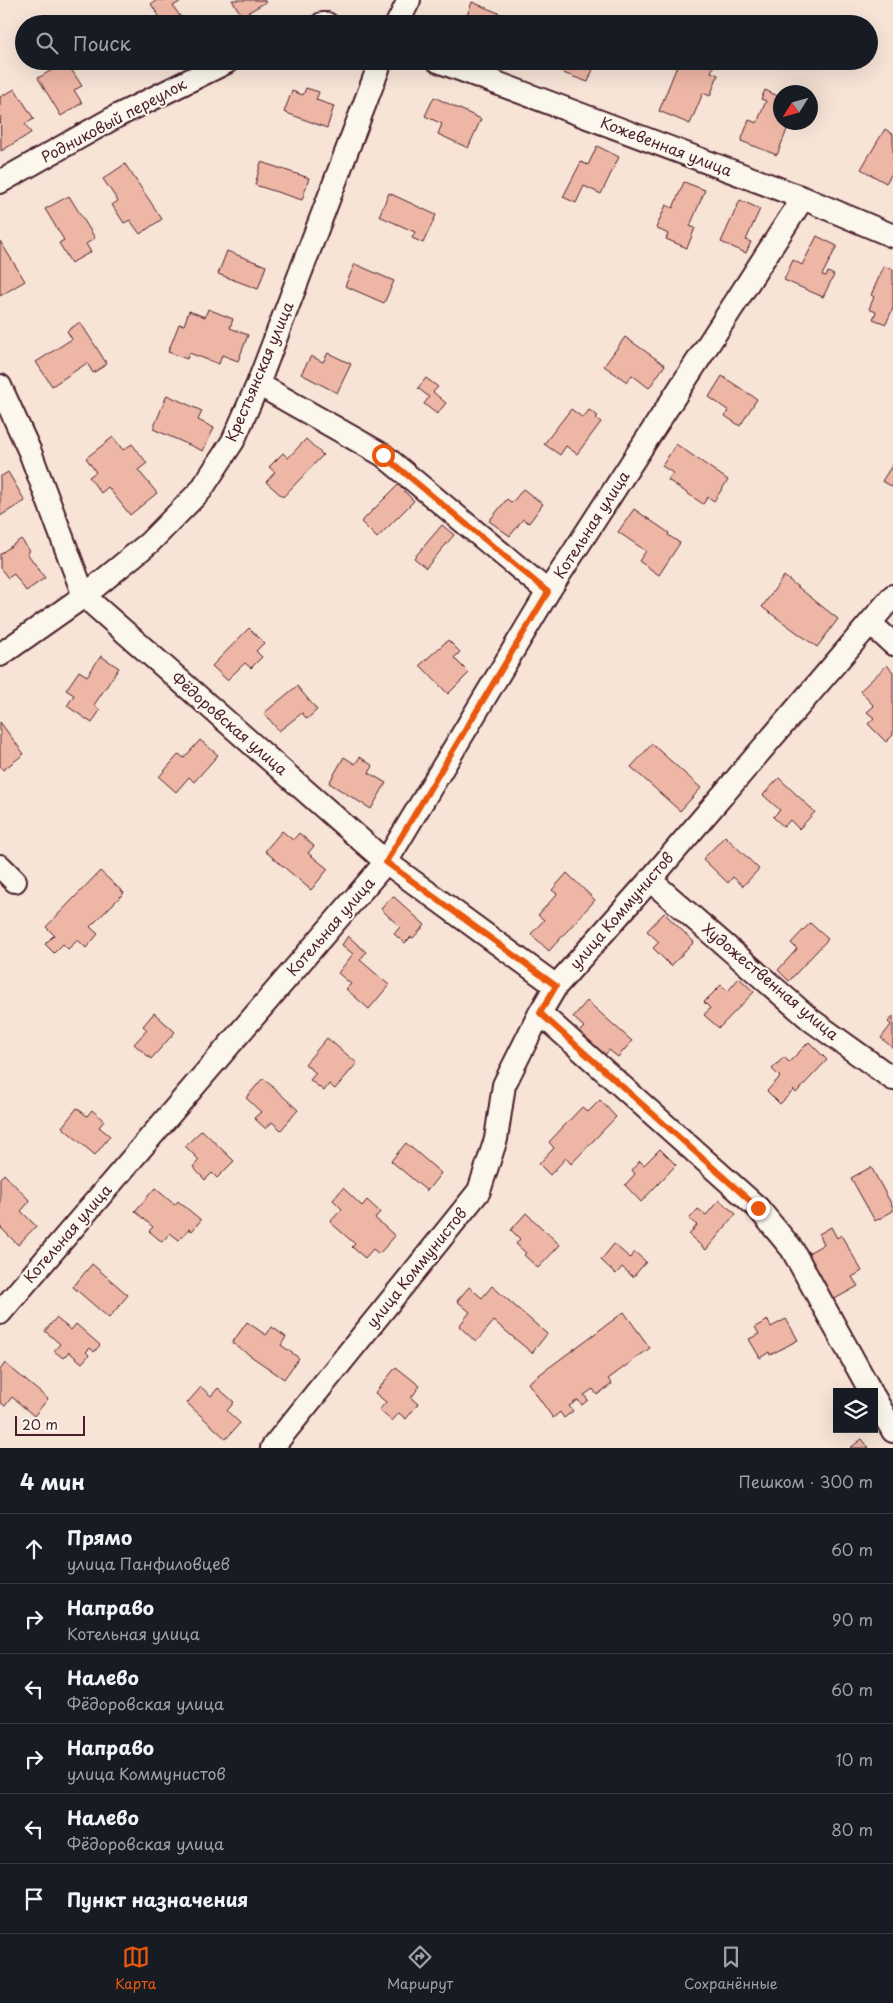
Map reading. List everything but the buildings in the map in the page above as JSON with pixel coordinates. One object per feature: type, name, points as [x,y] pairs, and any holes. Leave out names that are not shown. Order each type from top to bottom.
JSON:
[{"type":"street","points":[[401,15],[408,0]]},
{"type":"street","name":"Родниковый переулок","points":[[0,182],[117,116],[211,70]]},
{"type":"street","name":"Крестьянская улица","points":[[0,655],[84,596],[148,543],[201,490],[234,441],[258,384],[378,70]]},
{"type":"street","name":"Кожевенная улица","points":[[462,70],[803,198],[893,236]]},
{"type":"street","name":"Котельная улица","points":[[0,1313],[386,862],[548,592],[803,198]]},
{"type":"street","points":[[258,384],[383,455],[548,592]]},
{"type":"street","name":"Фёдоровская улица","points":[[0,386],[30,452],[84,596],[386,862],[556,986]]},
{"type":"street","name":"улица Коммунистов","points":[[272,1448],[479,1191],[496,1139],[504,1085],[540,1013],[556,986],[650,880],[893,596]]},
{"type":"street","points":[[870,623],[893,644]]},
{"type":"street","name":"Художественная улица","points":[[650,880],[811,1020],[893,1079]]},
{"type":"street","points":[[540,1013],[758,1208],[792,1249],[869,1388]]},
{"type":"street","points":[[878,1404],[893,1431]]},
{"type":"route","points":[[383,455],[548,592],[386,862],[556,986],[540,1013],[758,1208]]}]
